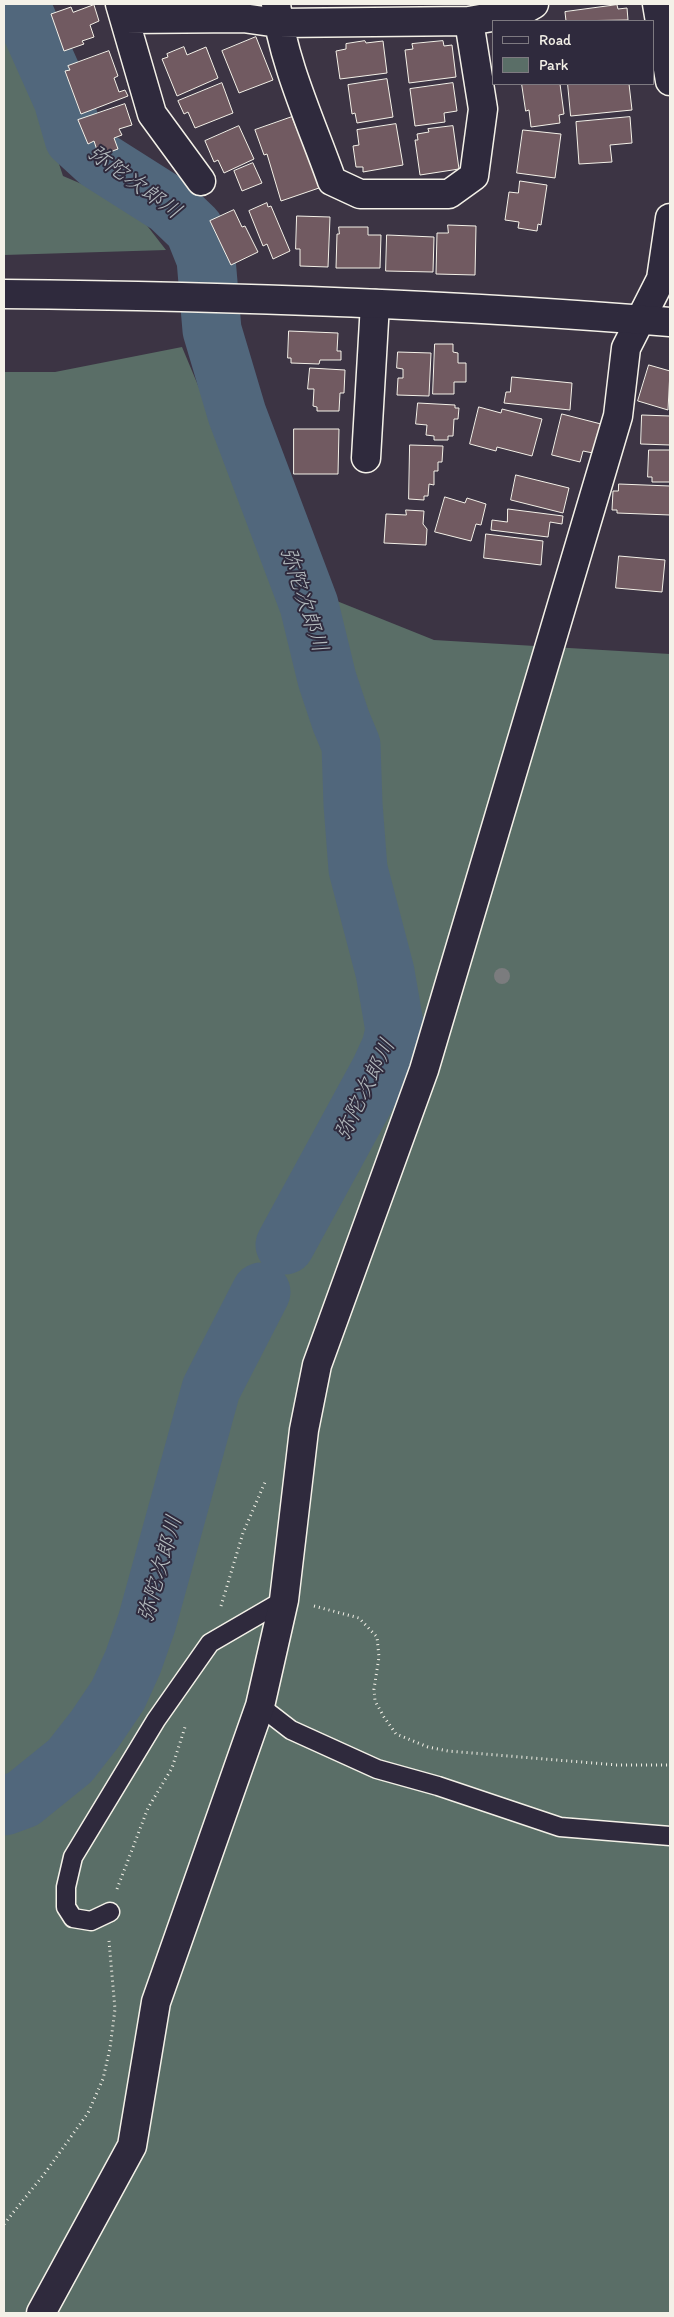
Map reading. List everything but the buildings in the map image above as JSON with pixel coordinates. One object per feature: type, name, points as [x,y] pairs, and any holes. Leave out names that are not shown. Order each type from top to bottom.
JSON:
[{"type":"street","points":[[201,181],[152,114],[122,11],[243,18],[277,13],[469,21],[520,12],[534,4]]},
{"type":"street","points":[[657,4],[670,81]]},
{"type":"street","points":[[277,13],[332,181],[360,194],[449,194],[474,176],[483,109],[469,21]]},
{"type":"street","points":[[41,2313],[132,2146],[156,2002],[260,1706],[284,1600],[304,1430],[317,1365],[424,1070],[618,416],[626,348],[661,280],[670,218]]},
{"type":"street","points":[[4,294],[152,296],[375,304],[670,322]]},
{"type":"street","points":[[366,458],[375,304]]},
{"type":"lane","points":[[110,1912],[91,1921],[73,1918],[66,1907],[66,1887],[73,1857],[156,1720],[210,1643],[284,1600]]},
{"type":"lane","points":[[260,1706],[291,1730],[377,1769],[447,1789],[560,1827],[670,1836]]},
{"type":"path","points":[[210,1643],[243,1533],[271,1472]]},
{"type":"path","points":[[284,1600],[334,1610],[359,1618],[377,1637],[380,1657],[374,1689],[376,1701],[396,1734],[428,1747],[448,1751],[618,1765],[670,1765]]},
{"type":"path","points":[[4,2224],[45,2173],[88,2113],[103,2079],[110,2048],[115,2009],[108,1931],[110,1912],[126,1862],[148,1808],[172,1768],[186,1724]]},
{"type":"green space","points":[[4,20],[33,85],[63,176],[131,205],[166,250],[4,255]]},
{"type":"green space","points":[[182,347],[228,457],[272,575],[434,640],[670,654],[670,2313],[4,2313],[4,372],[55,372]]},
{"type":"waterway","name":"弥陀次郎川","points":[[20,4],[63,100],[74,138],[98,160],[169,205],[194,229],[206,259],[212,330],[237,414],[309,605],[327,679],[351,745],[358,869],[385,972],[395,1030],[391,1047],[380,1071],[285,1245]]},
{"type":"waterway","name":"弥陀次郎川","points":[[4,1806],[23,1799],[70,1761],[118,1695],[133,1662],[147,1622],[211,1389],[261,1292]]}]
